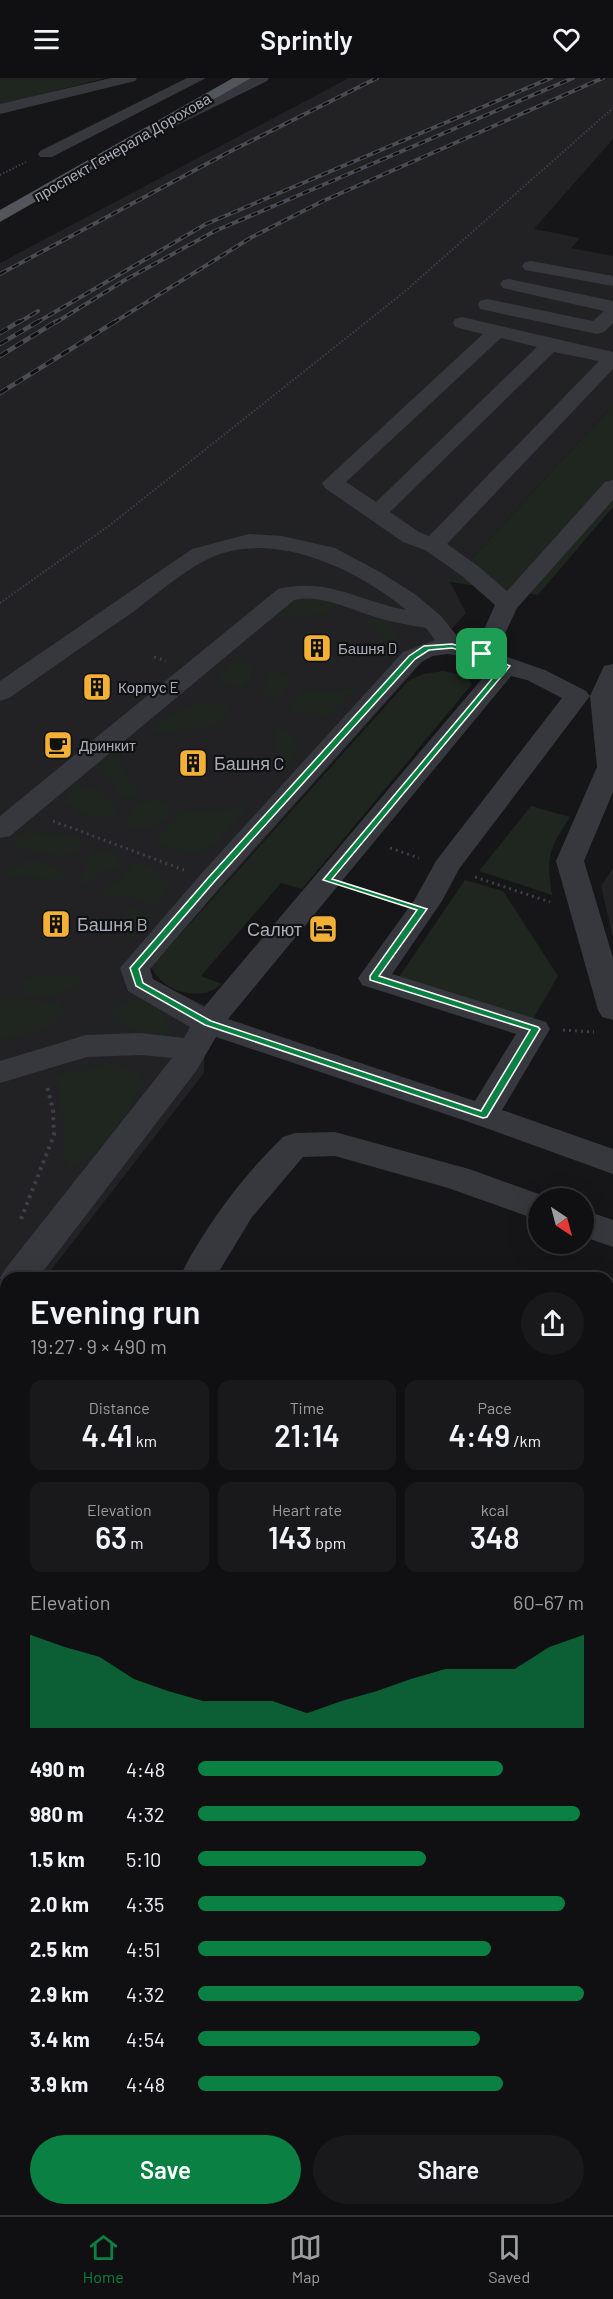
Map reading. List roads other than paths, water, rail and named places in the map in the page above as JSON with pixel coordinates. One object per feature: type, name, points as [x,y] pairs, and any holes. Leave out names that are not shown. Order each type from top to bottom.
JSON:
[{"type":"main road","name":"проспект Генерала Дорохова","points":[[0,200],[219,78]]},
{"type":"main road","name":"проспект Генерала Дорохова","points":[[0,217],[103,156],[244,78]]},
{"type":"street","points":[[0,109],[130,78]]},
{"type":"street","points":[[82,153],[200,78]]},
{"type":"street","points":[[39,156],[200,78]]},
{"type":"street","points":[[103,156],[262,78]]},
{"type":"street","points":[[531,266],[613,281]]},
{"type":"street","points":[[509,284],[613,307]]},
{"type":"street","points":[[487,305],[597,328],[613,312]]},
{"type":"street","points":[[462,323],[613,358]]},
{"type":"street","points":[[497,331],[333,483],[411,537],[433,545],[470,571],[508,604]]},
{"type":"street","points":[[377,513],[550,345]]},
{"type":"street","points":[[433,545],[613,358]]},
{"type":"street","points":[[23,1272],[186,1063],[200,1037],[327,880],[494,660],[493,642],[500,615],[508,604],[612,491]]},
{"type":"street","points":[[0,693],[200,554],[249,541],[282,543],[327,553],[408,600],[433,621],[452,646]]},
{"type":"street","points":[[0,830],[286,594],[307,591],[330,594],[378,611],[433,621]]},
{"type":"street","points":[[200,1037],[139,984],[135,968],[412,657],[427,648],[452,646],[535,674],[577,696],[446,867],[422,909],[373,978],[535,1029],[483,1115]]},
{"type":"street","points":[[607,1021],[570,861],[610,767],[601,699],[613,670]]},
{"type":"street","points":[[0,1072],[86,1046],[141,1044],[200,1037],[483,1115],[613,1162]]},
{"type":"street","points":[[200,1272],[207,1257],[267,1175],[295,1145],[335,1144],[457,1178],[528,1203]]},
{"type":"street","points":[[594,1227],[613,1234]]},
{"type":"railway","points":[[0,274],[229,152],[377,78]]},
{"type":"railway","points":[[36,323],[206,224],[551,78]]},
{"type":"railway","points":[[55,323],[125,280],[215,231],[573,78]]},
{"type":"railway","points":[[113,323],[252,237],[323,201],[603,78]]},
{"type":"railway","points":[[18,323],[38,311]]},
{"type":"railway","points":[[0,333],[20,321]]},
{"type":"railway","points":[[0,344],[39,321]]},
{"type":"railway","points":[[0,356],[57,321]]},
{"type":"railway","points":[[0,393],[116,321]]},
{"type":"place","name":"Башня D","points":[[317,648]]},
{"type":"place","name":"Корпус E","points":[[97,687]]},
{"type":"place","name":"Дринкит","points":[[58,745]]},
{"type":"place","name":"Башня C","points":[[193,763]]},
{"type":"place","name":"Башня B","points":[[56,924]]},
{"type":"place","name":"Салют","points":[[323,929]]}]
